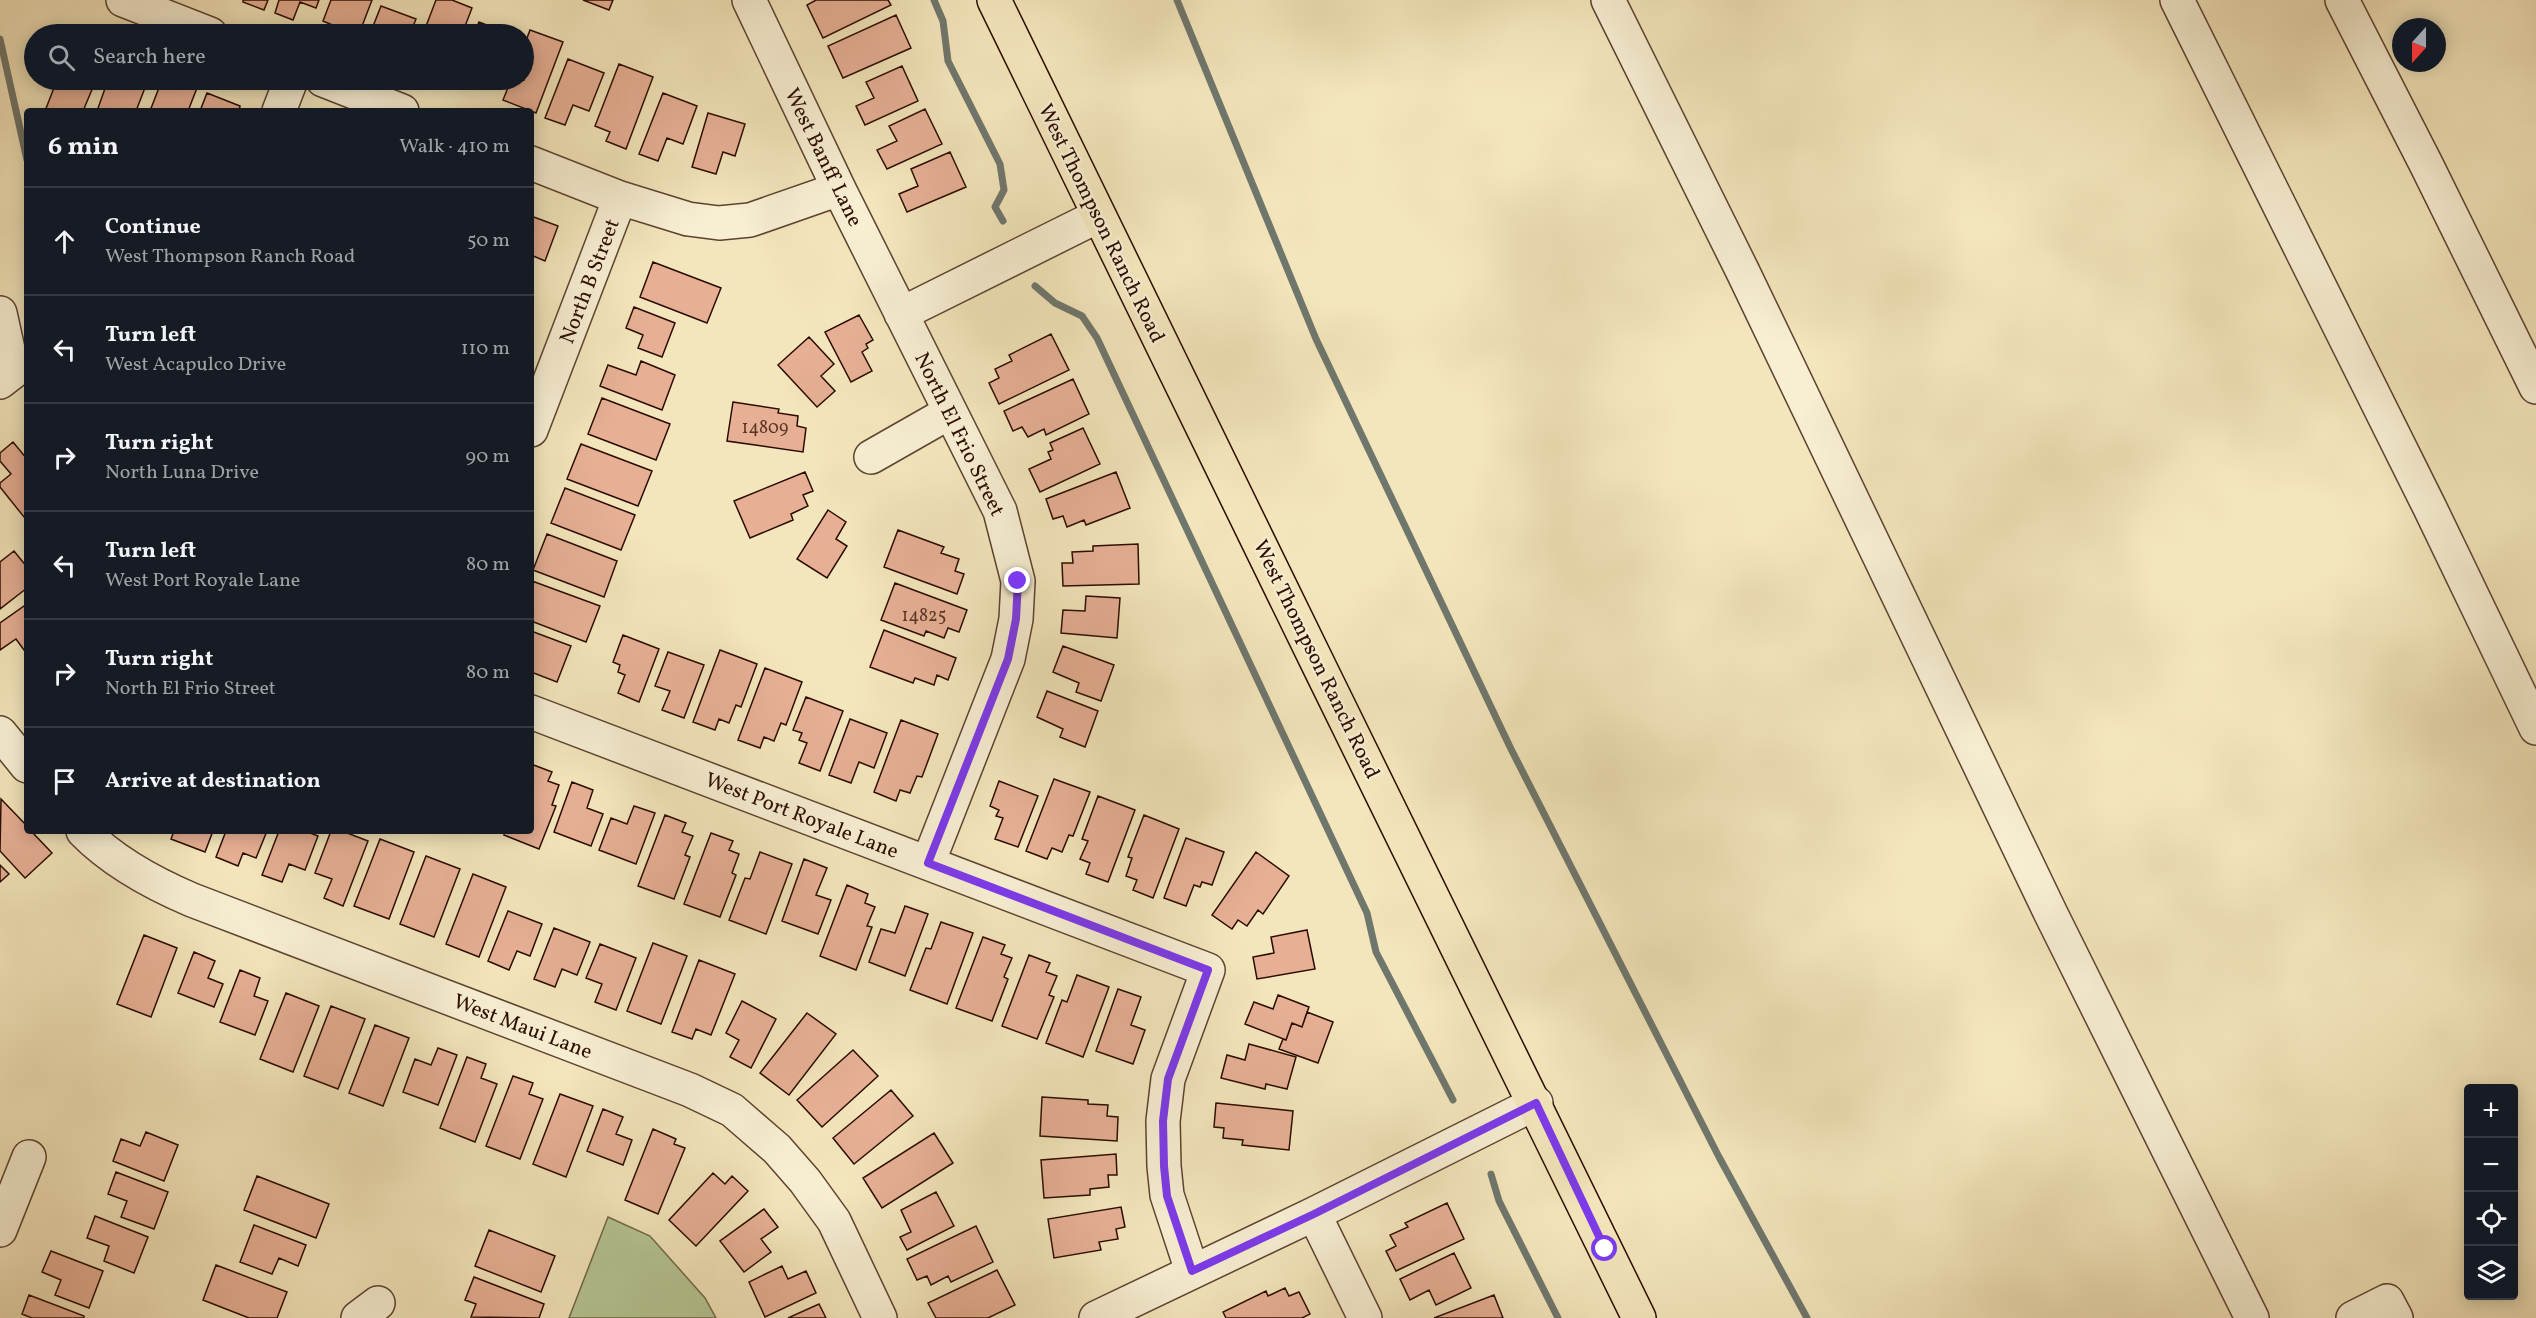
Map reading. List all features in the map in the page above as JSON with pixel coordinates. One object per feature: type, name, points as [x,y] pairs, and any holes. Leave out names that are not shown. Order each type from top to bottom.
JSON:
[{"type":"main road","name":"West Thompson Ranch Road","points":[[994,0],[1098,216],[1536,1103],[1639,1318]]},
{"type":"street","points":[[123,0],[184,24]]},
{"type":"street","name":"West Banff Lane","points":[[749,0],[901,314]]},
{"type":"street","points":[[1608,0],[1743,272],[2051,914],[2252,1318]]},
{"type":"street","points":[[2177,0],[2429,506],[2536,728]]},
{"type":"street","points":[[2342,0],[2536,387]]},
{"type":"street","points":[[280,108],[287,90]]},
{"type":"street","points":[[348,90],[394,108]]},
{"type":"street","points":[[534,164],[620,198],[688,219],[719,223],[750,220],[839,189]]},
{"type":"street","name":"North B Street","points":[[534,422],[620,198]]},
{"type":"street","points":[[901,314],[1098,216]]},
{"type":"street","points":[[0,313],[13,372],[0,382]]},
{"type":"street","name":"North El Frio Street","points":[[901,314],[1000,510],[1018,581],[1016,619],[1008,659],[928,863]]},
{"type":"street","points":[[871,457],[950,412]]},
{"type":"street","name":"West Port Royale Lane","points":[[534,713],[1208,970],[1168,1079],[1163,1121],[1167,1196],[1192,1271]]},
{"type":"street","points":[[0,734],[24,762]]},
{"type":"street","name":"West Maui Lane","points":[[89,834],[109,854],[135,871],[192,900],[679,1086],[732,1110],[777,1149],[805,1181],[834,1221],[880,1318]]},
{"type":"street","points":[[1096,1318],[1314,1214],[1536,1103]]},
{"type":"street","points":[[0,1230],[29,1157]]},
{"type":"street","points":[[1314,1214],[1365,1318]]},
{"type":"street","points":[[2353,1318],[2387,1301],[2396,1318]]},
{"type":"green space","points":[[608,1217],[650,1236],[705,1298],[716,1318],[569,1318]]},
{"type":"building","points":[[243,0],[268,0],[264,10],[243,2]]},
{"type":"building","points":[[279,0],[319,0],[316,8],[300,2],[293,20],[275,13]]},
{"type":"building","points":[[331,0],[372,0],[363,24],[330,24],[323,21]]},
{"type":"building","points":[[436,0],[452,0],[472,8],[466,24],[427,24]]},
{"type":"building","points":[[583,0],[613,0],[609,10]]},
{"type":"building","points":[[816,0],[888,0],[891,5],[823,38],[807,5]]},
{"type":"building","points":[[381,6],[416,19],[414,24],[374,24]]},
{"type":"building","points":[[896,15],[911,48],[843,78],[828,46]]},
{"type":"building","points":[[534,31],[563,42],[536,113],[534,108],[523,108],[503,100],[507,90],[534,90]]},
{"type":"building","points":[[568,59],[604,73],[589,111],[573,105],[565,125],[545,118]]},
{"type":"building","points":[[619,64],[653,77],[626,149],[606,141],[610,132],[595,126]]},
{"type":"building","points":[[902,66],[918,101],[865,125],[856,106],[874,98],[866,82]]},
{"type":"building","points":[[53,90],[92,90],[84,108],[46,108]]},
{"type":"building","points":[[104,90],[144,90],[137,108],[98,108]]},
{"type":"building","points":[[158,90],[196,90],[189,108],[151,108]]},
{"type":"building","points":[[207,93],[240,106],[240,108],[201,108]]},
{"type":"building","points":[[663,93],[697,106],[683,144],[667,138],[658,161],[639,154]]},
{"type":"building","points":[[925,109],[942,144],[887,169],[877,150],[897,141],[889,126]]},
{"type":"building","points":[[708,113],[745,124],[735,156],[723,152],[716,174],[692,167]]},
{"type":"building","points":[[950,152],[966,187],[907,212],[899,194],[918,186],[911,169]]},
{"type":"building","points":[[534,217],[558,226],[545,261],[534,256]]},
{"type":"building","points":[[653,262],[721,288],[707,323],[640,297]]},
{"type":"building","points":[[634,307],[675,323],[662,357],[638,348],[643,335],[626,328]]},
{"type":"building","points":[[859,315],[873,340],[866,344],[868,348],[862,352],[872,371],[851,382],[825,332]]},
{"type":"building","points":[[1051,334],[1069,370],[999,404],[989,383],[999,378],[995,369],[1012,361],[1009,355]]},
{"type":"building","points":[[809,337],[834,364],[821,376],[835,391],[817,407],[778,365]]},
{"type":"building","points":[[641,361],[675,375],[662,410],[600,386],[608,365],[636,375]]},
{"type":"building","points":[[1073,379],[1089,414],[1046,435],[1044,429],[1028,437],[1022,427],[1013,431],[1004,411]]},
{"type":"building","points":[[602,398],[670,424],[656,460],[588,434]]},
{"type":"building","points":[[733,402],[779,409],[778,413],[798,416],[797,426],[806,428],[803,452],[727,441]]},
{"type":"building","points":[[1083,428],[1100,464],[1040,492],[1029,469],[1051,459],[1048,452],[1053,450],[1050,443]]},
{"type":"building","points":[[13,442],[24,455],[24,517],[0,487],[0,483],[11,474],[0,461],[0,453]]},
{"type":"building","points":[[581,444],[652,471],[638,506],[567,479]]},
{"type":"building","points":[[805,472],[813,491],[803,495],[808,506],[791,514],[793,520],[750,538],[734,501]]},
{"type":"building","points":[[1116,472],[1130,508],[1086,525],[1084,520],[1067,527],[1063,516],[1053,519],[1046,499]]},
{"type":"building","points":[[565,488],[635,515],[621,550],[551,523]]},
{"type":"building","points":[[828,510],[846,522],[836,539],[847,546],[827,578],[797,559]]},
{"type":"building","points":[[898,530],[944,547],[941,553],[959,559],[955,571],[964,574],[957,594],[884,567]]},
{"type":"building","points":[[547,534],[617,561],[604,597],[534,570]]},
{"type":"building","points":[[1138,544],[1139,584],[1063,586],[1062,563],[1073,563],[1072,552],[1093,551],[1093,546]]},
{"type":"building","points":[[14,551],[24,563],[24,590],[0,609],[0,562]]},
{"type":"building","points":[[534,582],[600,606],[586,642],[534,622]]},
{"type":"building","points":[[895,583],[967,610],[959,632],[948,628],[944,638],[926,631],[924,636],[881,620]]},
{"type":"building","points":[[1086,596],[1120,598],[1117,638],[1061,633],[1063,610],[1085,611]]},
{"type":"building","points":[[24,606],[24,650],[16,639],[0,650],[0,623]]},
{"type":"building","points":[[884,630],[956,658],[948,680],[937,675],[934,685],[915,678],[913,683],[870,667]]},
{"type":"building","points":[[534,632],[571,646],[557,682],[534,673]]},
{"type":"building","points":[[623,635],[659,649],[639,702],[618,693],[625,675],[618,672],[620,665],[613,662]]},
{"type":"building","points":[[1063,646],[1114,665],[1101,701],[1076,692],[1079,683],[1053,672]]},
{"type":"building","points":[[720,650],[757,664],[741,707],[736,705],[729,723],[719,719],[715,730],[693,722]]},
{"type":"building","points":[[668,652],[704,665],[684,718],[662,710],[670,691],[655,686]]},
{"type":"building","points":[[765,668],[802,682],[786,725],[781,723],[774,741],[764,737],[760,748],[738,740]]},
{"type":"building","points":[[1047,691],[1098,711],[1085,747],[1060,737],[1063,729],[1037,717]]},
{"type":"building","points":[[806,697],[843,711],[820,771],[799,763],[807,743],[799,740],[802,733],[793,730]]},
{"type":"building","points":[[850,719],[887,733],[874,768],[859,762],[851,783],[829,775]]},
{"type":"building","points":[[901,720],[938,734],[922,777],[917,776],[910,793],[900,790],[896,801],[874,792]]},
{"type":"building","points":[[534,765],[552,772],[548,781],[559,785],[552,805],[556,806],[539,849],[504,835],[534,834]]},
{"type":"building","points":[[1054,779],[1090,792],[1073,836],[1069,835],[1062,852],[1052,848],[1047,859],[1026,851]]},
{"type":"building","points":[[999,781],[1038,796],[1018,847],[995,839],[1003,818],[996,816],[999,810],[990,806]]},
{"type":"building","points":[[572,782],[593,790],[587,808],[603,814],[591,846],[554,832]]},
{"type":"building","points":[[1098,796],[1135,810],[1108,882],[1086,874],[1090,863],[1080,859],[1088,841],[1082,839]]},
{"type":"building","points":[[1,799],[24,823],[24,834],[34,834],[52,853],[25,878],[0,851]]},
{"type":"building","points":[[634,806],[655,813],[636,864],[599,850],[611,818],[627,824]]},
{"type":"building","points":[[665,815],[686,823],[682,832],[693,836],[685,855],[690,857],[674,899],[638,886]]},
{"type":"building","points":[[1144,815],[1179,829],[1153,898],[1133,890],[1137,880],[1126,876],[1132,858],[1128,857]]},
{"type":"building","points":[[711,833],[733,841],[729,850],[739,854],[732,873],[736,875],[720,917],[684,904]]},
{"type":"building","points":[[173,834],[212,834],[205,852],[171,839]]},
{"type":"building","points":[[225,834],[266,834],[256,858],[243,853],[238,866],[216,857]]},
{"type":"building","points":[[278,834],[318,836],[305,870],[289,864],[282,882],[262,875]]},
{"type":"building","points":[[330,834],[350,834],[368,841],[343,906],[324,898],[332,879],[315,873]]},
{"type":"building","points":[[1186,838],[1224,852],[1212,885],[1202,882],[1200,887],[1194,885],[1186,906],[1164,898]]},
{"type":"building","points":[[380,839],[414,852],[389,919],[354,906]]},
{"type":"building","points":[[760,852],[792,864],[766,934],[729,920],[745,878],[750,879]]},
{"type":"building","points":[[1256,852],[1289,876],[1263,914],[1258,910],[1247,926],[1238,920],[1232,929],[1212,915]]},
{"type":"building","points":[[426,856],[460,869],[434,937],[400,924]]},
{"type":"building","points":[[804,859],[827,868],[816,895],[831,900],[818,934],[782,921]]},
{"type":"building","points":[[0,865],[9,874],[0,882]]},
{"type":"building","points":[[473,874],[506,887],[479,957],[446,944]]},
{"type":"building","points":[[847,885],[868,894],[865,903],[875,907],[867,926],[872,927],[856,970],[820,956]]},
{"type":"building","points":[[905,906],[928,914],[905,976],[869,962],[881,929],[895,933]]},
{"type":"building","points":[[508,911],[542,924],[530,956],[517,951],[509,970],[488,961]]},
{"type":"building","points":[[941,922],[973,933],[947,1004],[910,990],[926,948],[931,949]]},
{"type":"building","points":[[554,928],[590,942],[577,975],[562,969],[555,987],[534,979]]},
{"type":"building","points":[[1307,930],[1315,969],[1257,979],[1253,957],[1274,953],[1271,937]]},
{"type":"building","points":[[144,935],[177,948],[151,1017],[117,1004]]},
{"type":"building","points":[[983,937],[1005,945],[1001,954],[1012,958],[1004,977],[1008,979],[992,1021],[956,1008]]},
{"type":"building","points":[[653,943],[687,956],[661,1024],[627,1011]]},
{"type":"building","points":[[600,944],[636,958],[616,1010],[595,1002],[602,984],[586,978]]},
{"type":"building","points":[[194,952],[215,961],[208,978],[223,984],[214,1007],[178,993]]},
{"type":"building","points":[[1029,955],[1050,963],[1046,972],[1057,976],[1049,995],[1054,997],[1037,1039],[1002,1026]]},
{"type":"building","points":[[699,960],[735,974],[711,1035],[696,1029],[692,1039],[672,1032]]},
{"type":"building","points":[[240,970],[260,978],[254,996],[268,1001],[255,1035],[220,1022]]},
{"type":"building","points":[[1077,975],[1109,987],[1083,1057],[1046,1043],[1062,1000],[1067,1002]]},
{"type":"building","points":[[1118,989],[1141,997],[1131,1025],[1145,1030],[1133,1064],[1096,1051]]},
{"type":"building","points":[[286,993],[319,1006],[293,1072],[260,1059]]},
{"type":"building","points":[[1278,995],[1309,1007],[1302,1027],[1292,1023],[1286,1040],[1245,1024],[1254,1002],[1273,1009]]},
{"type":"building","points":[[742,1001],[776,1019],[751,1068],[730,1057],[739,1040],[726,1033]]},
{"type":"building","points":[[331,1006],[365,1019],[338,1089],[304,1076]]},
{"type":"building","points":[[1307,1012],[1333,1022],[1318,1063],[1279,1049],[1283,1039],[1286,1040],[1292,1023],[1302,1027]]},
{"type":"building","points":[[807,1013],[836,1034],[789,1095],[760,1073]]},
{"type":"building","points":[[375,1025],[409,1038],[383,1106],[349,1093]]},
{"type":"building","points":[[1249,1044],[1296,1057],[1287,1089],[1266,1084],[1265,1089],[1221,1078],[1227,1055],[1245,1060]]},
{"type":"building","points":[[438,1048],[457,1055],[438,1105],[403,1092],[415,1059],[431,1065]]},
{"type":"building","points":[[853,1050],[878,1076],[822,1127],[797,1100]]},
{"type":"building","points":[[467,1057],[486,1064],[481,1078],[497,1084],[475,1142],[440,1128]]},
{"type":"building","points":[[513,1076],[533,1083],[529,1094],[543,1099],[520,1159],[486,1146]]},
{"type":"building","points":[[891,1090],[913,1116],[854,1164],[833,1138]]},
{"type":"building","points":[[560,1094],[593,1106],[566,1177],[533,1164]]},
{"type":"building","points":[[1042,1097],[1088,1100],[1088,1104],[1108,1105],[1107,1116],[1118,1117],[1117,1141],[1040,1136]]},
{"type":"building","points":[[1216,1103],[1293,1111],[1289,1150],[1242,1145],[1243,1140],[1223,1138],[1224,1128],[1214,1127]]},
{"type":"building","points":[[603,1109],[623,1117],[616,1134],[632,1140],[623,1165],[587,1151]]},
{"type":"building","points":[[653,1129],[676,1139],[674,1144],[685,1148],[658,1214],[625,1200]]},
{"type":"building","points":[[146,1132],[178,1145],[164,1181],[113,1161],[121,1139],[140,1146]]},
{"type":"building","points":[[934,1133],[953,1163],[882,1208],[863,1178]]},
{"type":"building","points":[[1116,1154],[1117,1175],[1108,1175],[1109,1187],[1090,1189],[1090,1195],[1044,1198],[1041,1160]]},
{"type":"building","points":[[116,1172],[168,1192],[154,1229],[121,1217],[127,1201],[108,1194]]},
{"type":"building","points":[[713,1173],[725,1184],[732,1176],[748,1191],[696,1246],[669,1220]]},
{"type":"building","points":[[257,1176],[329,1204],[316,1238],[244,1210]]},
{"type":"building","points":[[936,1192],[954,1226],[907,1250],[900,1237],[911,1232],[901,1210]]},
{"type":"building","points":[[1447,1203],[1464,1239],[1396,1271],[1386,1251],[1396,1246],[1390,1235],[1408,1227],[1405,1223]]},
{"type":"building","points":[[1121,1207],[1125,1227],[1116,1229],[1118,1239],[1099,1242],[1101,1250],[1054,1258],[1048,1219]]},
{"type":"building","points":[[764,1209],[778,1227],[761,1239],[771,1252],[744,1272],[720,1241]]},
{"type":"building","points":[[95,1216],[148,1237],[134,1273],[104,1261],[109,1246],[87,1238]]},
{"type":"building","points":[[254,1225],[306,1245],[298,1266],[279,1258],[272,1274],[240,1262]]},
{"type":"building","points":[[976,1226],[993,1262],[951,1282],[948,1276],[931,1285],[927,1276],[917,1280],[907,1259]]},
{"type":"building","points":[[489,1230],[555,1256],[541,1292],[475,1266]]},
{"type":"building","points":[[51,1251],[103,1271],[89,1308],[55,1295],[61,1280],[42,1272]]},
{"type":"building","points":[[1454,1253],[1471,1288],[1436,1305],[1429,1290],[1410,1300],[1400,1279]]},
{"type":"building","points":[[216,1265],[287,1292],[277,1318],[249,1318],[203,1300]]},
{"type":"building","points":[[782,1266],[788,1279],[806,1271],[816,1293],[765,1317],[749,1282]]},
{"type":"building","points":[[997,1270],[1015,1305],[988,1318],[936,1318],[928,1303]]},
{"type":"building","points":[[474,1277],[544,1304],[539,1318],[471,1317],[476,1304],[465,1300]]},
{"type":"building","points":[[1285,1288],[1289,1296],[1299,1292],[1310,1314],[1302,1318],[1226,1318],[1223,1312],[1266,1291],[1268,1296]]},
{"type":"building","points":[[29,1295],[84,1316],[84,1318],[32,1318],[22,1314]]},
{"type":"building","points":[[1494,1295],[1503,1318],[1434,1318]]},
{"type":"building","points":[[819,1304],[826,1318],[788,1318]]},
{"type":"waterway","points":[[934,0],[943,21],[948,61],[1000,164],[1004,190],[995,207],[1003,221]]},
{"type":"waterway","points":[[1177,0],[1316,339],[1511,749],[1719,1157],[1807,1318]]},
{"type":"waterway","points":[[0,39],[24,147]]},
{"type":"waterway","points":[[1035,286],[1055,303],[1082,316],[1097,338],[1367,913],[1376,952],[1453,1100]]},
{"type":"waterway","points":[[1491,1174],[1499,1201],[1558,1318]]},
{"type":"route","points":[[1018,581],[1016,619],[1008,659],[928,863],[1208,970],[1168,1079],[1163,1121],[1167,1196],[1192,1271],[1314,1214],[1536,1103],[1605,1249]]}]
